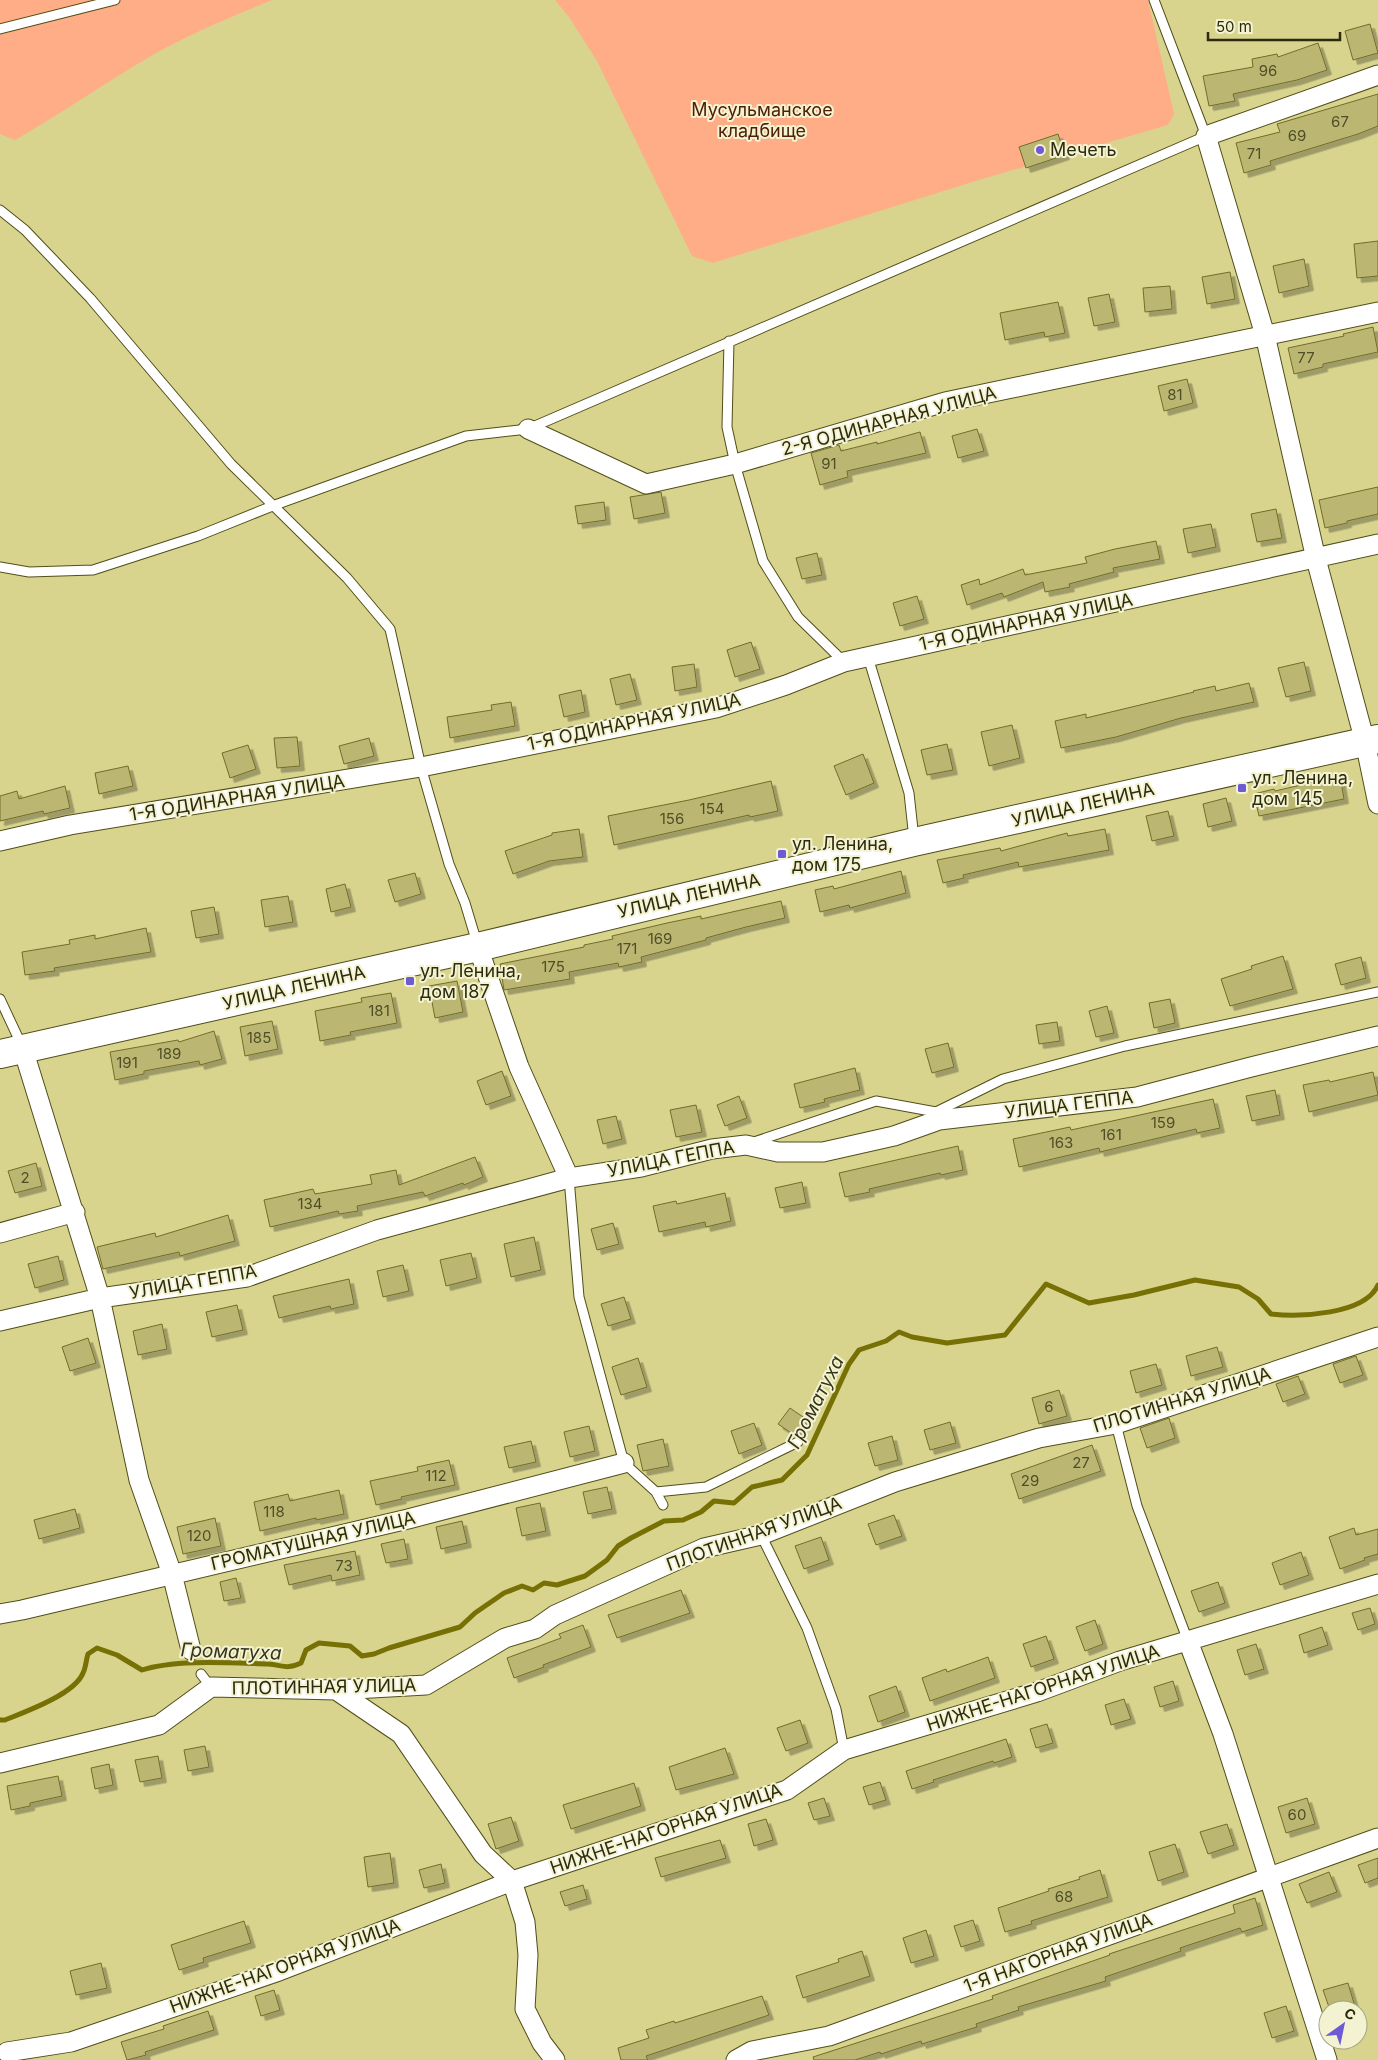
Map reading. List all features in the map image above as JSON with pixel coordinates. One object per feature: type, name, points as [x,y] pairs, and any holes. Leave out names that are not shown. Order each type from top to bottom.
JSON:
[{"type":"main road","name":"УЛИЦА ЛЕНИНА","points":[[12,1052],[478,947],[914,842],[1371,741]]},
{"type":"street","points":[[1378,75],[1206,136],[1265,334],[1316,559],[1371,741],[1378,804]]},
{"type":"street","name":"2-Я ОДИНАРНАЯ УЛИЦА","points":[[528,429],[646,484],[735,464],[945,402],[1378,312]]},
{"type":"street","name":"1-Я ОДИНАРНАЯ УЛИЦА","points":[[0,841],[70,825],[421,767],[716,708],[786,685],[844,662],[1378,544]]},
{"type":"street","points":[[478,947],[519,1066],[569,1178]]},
{"type":"street","name":"УЛИЦА ГЕППА","points":[[0,1321],[100,1298],[247,1277],[377,1230],[569,1178],[641,1167],[712,1149],[746,1145],[778,1152],[823,1152],[894,1136],[937,1116],[1137,1098],[1250,1066],[1378,1036]]},
{"type":"street","points":[[12,1052],[75,1212],[100,1298],[139,1480],[172,1574],[192,1650]]},
{"type":"street","points":[[0,1233],[75,1212]]},
{"type":"street","name":"ПЛОТИННАЯ УЛИЦА","points":[[0,1763],[159,1725],[206,1681],[336,1690],[426,1685],[505,1638],[535,1629],[555,1615],[704,1548],[761,1535],[895,1482],[1039,1438],[1116,1424],[1378,1338]]},
{"type":"street","name":"ГРОМАТУШНАЯ УЛИЦА","points":[[0,1614],[408,1519],[624,1463]]},
{"type":"street","name":"НИЖНЕ-НАГОРНАЯ УЛИЦА","points":[[8,2052],[71,2042],[279,1971],[512,1881],[787,1790],[844,1750],[1037,1692],[1120,1661],[1378,1584]]},
{"type":"street","points":[[1188,1641],[1223,1734],[1327,2060]]},
{"type":"street","points":[[336,1690],[401,1734],[483,1854],[512,1881],[525,1922],[528,1955],[525,2009],[542,2043],[555,2060]]},
{"type":"street","name":"1-Я НАГОРНАЯ УЛИЦА","points":[[736,2060],[752,2051],[829,2036],[1378,1838]]},
{"type":"lane","points":[[0,29],[115,0]]},
{"type":"lane","points":[[0,568],[29,572],[93,570],[198,536],[275,505],[466,436],[528,429],[1206,136],[1154,0]]},
{"type":"lane","points":[[0,210],[25,230],[90,298],[231,464],[275,505],[347,578],[390,629],[421,767],[449,864],[465,902],[478,947]]},
{"type":"lane","points":[[729,341],[727,427],[735,464],[763,561],[798,617],[844,662]]},
{"type":"lane","points":[[868,657],[909,793],[914,842]]},
{"type":"lane","points":[[746,1145],[876,1101],[937,1116],[1003,1079],[1125,1046],[1378,992]]},
{"type":"lane","points":[[0,999],[12,1052]]},
{"type":"lane","points":[[569,1178],[579,1296],[624,1463],[656,1492],[663,1505]]},
{"type":"lane","points":[[1116,1424],[1137,1506],[1188,1641]]},
{"type":"lane","points":[[656,1492],[706,1487],[798,1442]]},
{"type":"lane","points":[[761,1535],[807,1628],[836,1709],[844,1750]]},
{"type":"green space","points":[[0,0],[272,0],[210,26],[165,48],[15,140],[0,134]]},
{"type":"green space","name":"Мусульманское кладбище","points":[[555,0],[1148,0],[1174,114],[1168,125],[982,179],[713,263],[692,256],[597,61],[569,17]]},
{"type":"building","points":[[1370,24],[1378,53],[1353,60],[1345,31]]},
{"type":"building","points":[[1318,43],[1327,70],[1297,80],[1233,94],[1235,101],[1209,106],[1203,76],[1253,67],[1252,59],[1277,54],[1278,57]]},
{"type":"building","points":[[1378,94],[1378,126],[1270,161],[1271,165],[1244,173],[1236,143],[1280,132],[1277,124]]},
{"type":"building","points":[[1058,134],[1065,155],[1026,168],[1019,147]]},
{"type":"building","points":[[1378,241],[1378,276],[1357,278],[1354,244]]},
{"type":"building","points":[[1304,259],[1309,286],[1279,293],[1273,266]]},
{"type":"building","points":[[1230,272],[1235,299],[1207,304],[1202,277]]},
{"type":"building","points":[[1170,286],[1172,309],[1145,312],[1143,288]]},
{"type":"building","points":[[1109,294],[1115,322],[1094,326],[1088,298]]},
{"type":"building","points":[[1058,302],[1065,333],[1045,337],[1044,332],[1005,340],[1000,313]]},
{"type":"building","points":[[1373,327],[1378,352],[1323,364],[1323,367],[1294,374],[1288,348],[1344,336],[1343,334]]},
{"type":"building","points":[[1187,379],[1193,403],[1164,411],[1158,386]]},
{"type":"building","points":[[977,429],[984,451],[958,458],[952,436]]},
{"type":"building","points":[[920,432],[926,453],[847,471],[848,477],[820,485],[811,453],[839,445],[841,451],[877,442],[877,444]]},
{"type":"building","points":[[1378,487],[1378,514],[1325,528],[1319,500]]},
{"type":"building","points":[[661,492],[665,513],[634,519],[630,497]]},
{"type":"building","points":[[604,502],[606,520],[578,524],[575,506]]},
{"type":"building","points":[[1276,509],[1282,538],[1257,542],[1251,514]]},
{"type":"building","points":[[1211,524],[1216,547],[1188,553],[1183,529]]},
{"type":"building","points":[[1156,541],[1160,559],[1113,568],[1114,572],[1069,584],[1070,587],[1045,592],[1043,582],[1004,597],[1002,593],[967,605],[961,585],[979,579],[980,585],[1023,569],[1025,575],[1087,563],[1085,557]]},
{"type":"building","points":[[817,553],[822,575],[802,579],[796,558]]},
{"type":"building","points":[[917,596],[924,619],[900,626],[893,603]]},
{"type":"building","points":[[751,642],[760,669],[735,677],[727,650]]},
{"type":"building","points":[[1304,662],[1311,691],[1286,697],[1278,668]]},
{"type":"building","points":[[694,664],[697,687],[675,691],[672,667]]},
{"type":"building","points":[[630,674],[637,700],[616,705],[610,679]]},
{"type":"building","points":[[1249,683],[1254,702],[1181,718],[1116,737],[1061,748],[1055,721],[1086,714],[1086,718],[1215,686],[1216,691]]},
{"type":"building","points":[[581,690],[585,712],[564,717],[559,695]]},
{"type":"building","points":[[511,702],[515,726],[450,738],[447,717],[492,710],[491,705]]},
{"type":"building","points":[[1012,725],[1020,758],[989,766],[981,732]]},
{"type":"building","points":[[297,737],[300,766],[277,768],[274,738]]},
{"type":"building","points":[[369,738],[374,756],[344,764],[339,746]]},
{"type":"building","points":[[947,744],[953,770],[927,775],[921,750]]},
{"type":"building","points":[[248,745],[256,769],[230,778],[222,753]]},
{"type":"building","points":[[863,754],[874,783],[846,795],[834,766]]},
{"type":"building","points":[[128,766],[133,786],[99,794],[95,773]]},
{"type":"building","points":[[1340,776],[1344,799],[1259,816],[1254,794]]},
{"type":"building","points":[[771,781],[778,811],[750,817],[749,815],[614,845],[608,816]]},
{"type":"building","points":[[65,786],[70,808],[44,814],[43,811],[0,821],[0,796],[17,791],[19,799]]},
{"type":"building","points":[[1226,798],[1232,821],[1208,827],[1203,804]]},
{"type":"building","points":[[1168,811],[1174,836],[1152,841],[1146,816]]},
{"type":"building","points":[[579,829],[583,857],[549,861],[513,874],[505,851],[552,835],[552,833]]},
{"type":"building","points":[[1105,829],[1109,850],[1019,867],[1018,862],[963,875],[964,878],[943,883],[937,860],[1000,848],[1001,851],[1067,833],[1068,836]]},
{"type":"building","points":[[901,871],[906,893],[850,908],[849,905],[820,912],[815,890],[833,886],[834,889]]},
{"type":"building","points":[[415,873],[421,894],[395,902],[388,880]]},
{"type":"building","points":[[345,884],[351,907],[331,912],[326,889]]},
{"type":"building","points":[[288,896],[293,922],[265,927],[261,900]]},
{"type":"building","points":[[781,901],[785,918],[746,927],[706,938],[706,940],[641,957],[642,962],[619,967],[618,963],[569,972],[570,979],[504,990],[500,964],[584,947],[584,945],[613,939],[612,936],[667,923],[701,916],[701,919]]},
{"type":"building","points":[[214,907],[219,934],[196,938],[191,911]]},
{"type":"building","points":[[146,928],[151,952],[54,968],[55,971],[25,975],[22,952],[70,944],[69,940],[95,935],[95,939]]},
{"type":"building","points":[[1283,956],[1293,989],[1230,1006],[1221,979],[1252,969],[1251,966]]},
{"type":"building","points":[[1361,957],[1366,978],[1341,985],[1335,964]]},
{"type":"building","points":[[457,981],[463,1012],[435,1018],[429,986]]},
{"type":"building","points":[[391,993],[397,1023],[350,1032],[351,1035],[320,1041],[315,1011],[362,1002],[361,998]]},
{"type":"building","points":[[1170,999],[1175,1023],[1154,1028],[1149,1003]]},
{"type":"building","points":[[1107,1006],[1114,1033],[1096,1037],[1089,1011]]},
{"type":"building","points":[[272,1021],[278,1049],[245,1056],[240,1027]]},
{"type":"building","points":[[1057,1022],[1060,1041],[1039,1044],[1036,1025]]},
{"type":"building","points":[[214,1031],[222,1059],[200,1065],[199,1061],[144,1071],[144,1074],[115,1080],[110,1052],[178,1040],[179,1042]]},
{"type":"building","points":[[948,1043],[954,1067],[932,1073],[925,1049]]},
{"type":"building","points":[[855,1068],[860,1090],[824,1099],[825,1102],[800,1108],[794,1084]]},
{"type":"building","points":[[502,1071],[511,1096],[486,1105],[477,1081]]},
{"type":"building","points":[[1373,1072],[1378,1095],[1309,1112],[1303,1085],[1329,1080],[1330,1082]]},
{"type":"building","points":[[1275,1090],[1280,1115],[1252,1121],[1246,1096]]},
{"type":"building","points":[[739,1096],[747,1118],[725,1126],[717,1105]]},
{"type":"building","points":[[1213,1099],[1220,1128],[1197,1133],[1196,1129],[1100,1152],[1099,1148],[1019,1167],[1013,1139],[1070,1127],[1071,1130]]},
{"type":"building","points":[[696,1105],[702,1132],[676,1137],[670,1110]]},
{"type":"building","points":[[616,1116],[622,1139],[603,1144],[597,1120]]},
{"type":"building","points":[[958,1146],[963,1170],[941,1175],[940,1173],[869,1189],[870,1192],[845,1197],[839,1173]]},
{"type":"building","points":[[475,1157],[483,1177],[464,1185],[463,1183],[425,1196],[423,1192],[357,1206],[358,1211],[339,1214],[338,1211],[270,1227],[264,1200],[313,1189],[315,1194],[372,1184],[370,1175],[396,1170],[399,1185]]},
{"type":"building","points":[[36,1163],[42,1186],[15,1193],[8,1171]]},
{"type":"building","points":[[802,1182],[806,1203],[780,1208],[775,1188]]},
{"type":"building","points":[[725,1193],[731,1221],[706,1227],[705,1222],[659,1232],[653,1206],[676,1201],[677,1204]]},
{"type":"building","points":[[228,1215],[235,1241],[180,1256],[179,1252],[103,1269],[97,1247],[155,1233],[156,1237]]},
{"type":"building","points":[[613,1223],[619,1244],[597,1250],[591,1229]]},
{"type":"building","points":[[534,1237],[541,1270],[511,1277],[504,1244]]},
{"type":"building","points":[[471,1253],[477,1278],[446,1286],[440,1260]]},
{"type":"building","points":[[58,1256],[64,1280],[35,1288],[28,1264]]},
{"type":"building","points":[[403,1265],[409,1291],[383,1297],[377,1271]]},
{"type":"building","points":[[349,1279],[354,1304],[331,1309],[330,1306],[279,1318],[273,1296]]},
{"type":"building","points":[[624,1297],[631,1319],[608,1326],[601,1304]]},
{"type":"building","points":[[237,1305],[243,1330],[212,1337],[206,1312]]},
{"type":"building","points":[[162,1324],[167,1349],[138,1355],[133,1331]]},
{"type":"building","points":[[88,1338],[96,1363],[70,1371],[62,1347]]},
{"type":"building","points":[[1217,1347],[1223,1367],[1191,1376],[1186,1356]]},
{"type":"building","points":[[1356,1356],[1363,1375],[1340,1383],[1333,1364]]},
{"type":"building","points":[[638,1358],[647,1387],[621,1395],[612,1367]]},
{"type":"building","points":[[1156,1364],[1162,1385],[1136,1393],[1130,1371]]},
{"type":"building","points":[[1298,1376],[1305,1394],[1283,1402],[1276,1384]]},
{"type":"building","points":[[1059,1390],[1067,1416],[1039,1424],[1032,1398]]},
{"type":"building","points":[[790,1408],[806,1419],[794,1435],[778,1424]]},
{"type":"building","points":[[1169,1418],[1175,1438],[1147,1448],[1140,1428]]},
{"type":"building","points":[[950,1422],[956,1443],[930,1450],[924,1430]]},
{"type":"building","points":[[754,1423],[762,1445],[739,1454],[731,1431]]},
{"type":"building","points":[[589,1426],[595,1451],[570,1457],[564,1432]]},
{"type":"building","points":[[892,1436],[898,1460],[875,1466],[868,1443]]},
{"type":"building","points":[[663,1439],[669,1466],[643,1471],[637,1445]]},
{"type":"building","points":[[531,1441],[536,1462],[509,1468],[504,1447]]},
{"type":"building","points":[[1092,1445],[1101,1471],[1019,1499],[1011,1474]]},
{"type":"building","points":[[449,1460],[455,1485],[401,1497],[402,1499],[376,1505],[370,1481],[418,1471],[417,1467]]},
{"type":"building","points":[[607,1487],[612,1509],[588,1514],[583,1492]]},
{"type":"building","points":[[339,1490],[344,1514],[316,1520],[316,1518],[260,1531],[254,1502],[288,1494],[290,1501]]},
{"type":"building","points":[[540,1503],[546,1531],[522,1536],[516,1508]]},
{"type":"building","points":[[75,1509],[80,1528],[39,1539],[34,1520]]},
{"type":"building","points":[[894,1515],[902,1536],[876,1545],[868,1524]]},
{"type":"building","points":[[215,1518],[221,1546],[183,1554],[177,1527]]},
{"type":"building","points":[[462,1521],[467,1543],[441,1549],[436,1527]]},
{"type":"building","points":[[1354,1528],[1356,1535],[1378,1529],[1378,1554],[1340,1569],[1329,1537]]},
{"type":"building","points":[[821,1537],[829,1560],[804,1569],[795,1546]]},
{"type":"building","points":[[404,1539],[408,1559],[386,1563],[381,1544]]},
{"type":"building","points":[[355,1551],[360,1575],[332,1581],[331,1575],[289,1585],[284,1565]]},
{"type":"building","points":[[1301,1552],[1309,1575],[1280,1585],[1272,1563]]},
{"type":"building","points":[[236,1578],[241,1598],[224,1601],[220,1582]]},
{"type":"building","points":[[1218,1582],[1225,1603],[1199,1612],[1191,1591]]},
{"type":"building","points":[[681,1590],[690,1613],[617,1638],[608,1615]]},
{"type":"building","points":[[1370,1608],[1375,1624],[1358,1630],[1352,1613]]},
{"type":"building","points":[[1095,1620],[1103,1644],[1085,1651],[1076,1627]]},
{"type":"building","points":[[583,1625],[591,1647],[514,1678],[507,1658],[561,1638],[559,1634]]},
{"type":"building","points":[[1322,1627],[1328,1645],[1304,1653],[1299,1635]]},
{"type":"building","points":[[1046,1636],[1054,1659],[1031,1667],[1023,1644]]},
{"type":"building","points":[[1256,1644],[1264,1669],[1245,1675],[1237,1650]]},
{"type":"building","points":[[988,1657],[995,1678],[930,1701],[922,1678],[946,1669],[947,1672]]},
{"type":"building","points":[[1173,1681],[1179,1701],[1160,1707],[1154,1687]]},
{"type":"building","points":[[896,1686],[905,1712],[878,1722],[869,1696]]},
{"type":"building","points":[[1124,1699],[1131,1719],[1111,1725],[1105,1705]]},
{"type":"building","points":[[800,1720],[808,1743],[786,1751],[777,1728]]},
{"type":"building","points":[[1047,1724],[1053,1743],[1036,1748],[1030,1729]]},
{"type":"building","points":[[1006,1739],[1012,1757],[933,1780],[934,1782],[912,1789],[906,1771]]},
{"type":"building","points":[[205,1746],[209,1767],[188,1771],[184,1750]]},
{"type":"building","points":[[725,1748],[734,1774],[676,1790],[669,1767]]},
{"type":"building","points":[[158,1756],[162,1778],[140,1782],[135,1760]]},
{"type":"building","points":[[109,1764],[113,1785],[95,1789],[91,1768]]},
{"type":"building","points":[[58,1776],[62,1796],[30,1803],[30,1806],[11,1810],[7,1786]]},
{"type":"building","points":[[880,1782],[886,1800],[869,1805],[863,1787]]},
{"type":"building","points":[[634,1783],[641,1806],[571,1829],[563,1805]]},
{"type":"building","points":[[824,1798],[830,1816],[814,1820],[808,1803]]},
{"type":"building","points":[[1307,1798],[1315,1824],[1286,1833],[1278,1807]]},
{"type":"building","points":[[511,1817],[519,1841],[496,1849],[488,1824]]},
{"type":"building","points":[[766,1819],[773,1840],[754,1846],[748,1824]]},
{"type":"building","points":[[1227,1824],[1234,1845],[1208,1854],[1200,1832]]},
{"type":"building","points":[[720,1840],[726,1858],[661,1877],[655,1858]]},
{"type":"building","points":[[1175,1844],[1184,1872],[1158,1881],[1149,1852]]},
{"type":"building","points":[[390,1853],[394,1883],[368,1887],[364,1857]]},
{"type":"building","points":[[1378,1858],[1378,1878],[1365,1883],[1358,1865]]},
{"type":"building","points":[[441,1864],[445,1883],[424,1888],[419,1870]]},
{"type":"building","points":[[1100,1870],[1108,1897],[1031,1921],[1032,1924],[1005,1932],[998,1908],[1049,1891],[1048,1889],[1080,1879],[1079,1877]]},
{"type":"building","points":[[1329,1872],[1337,1892],[1307,1903],[1299,1884]]},
{"type":"building","points":[[583,1885],[587,1899],[565,1906],[560,1892]]},
{"type":"building","points":[[1255,1898],[1263,1925],[1242,1932],[1240,1928],[1180,1948],[1181,1951],[1105,1977],[1106,1981],[1018,2007],[1019,2010],[976,2024],[977,2027],[922,2044],[921,2041],[855,2060],[814,2060],[813,2057],[993,1999],[992,1996],[1109,1954],[1235,1913],[1233,1905]]},
{"type":"building","points":[[973,1920],[980,1941],[961,1947],[954,1926]]},
{"type":"building","points":[[244,1921],[251,1943],[203,1958],[204,1962],[179,1970],[171,1945]]},
{"type":"building","points":[[926,1930],[934,1956],[911,1963],[903,1938]]},
{"type":"building","points":[[862,1951],[870,1976],[803,1998],[796,1976],[839,1962],[838,1959]]},
{"type":"building","points":[[101,1963],[107,1988],[76,1995],[70,1971]]},
{"type":"building","points":[[1348,1983],[1353,2000],[1326,2000],[1323,1990]]},
{"type":"building","points":[[274,1990],[280,2010],[261,2016],[255,1996]]},
{"type":"building","points":[[762,1996],[769,2015],[646,2056],[648,2060],[621,2060],[618,2048],[649,2038],[646,2030]]},
{"type":"building","points":[[1286,2006],[1294,2031],[1272,2038],[1264,2013]]},
{"type":"building","points":[[208,2011],[214,2030],[145,2052],[146,2055],[127,2060],[121,2042],[164,2029],[163,2026]]},
{"type":"waterway","name":"Громатуха","points":[[0,1720],[5,1720],[36,1707],[70,1688],[83,1673],[88,1654],[97,1648],[117,1655],[142,1670],[187,1663],[292,1666],[301,1663],[306,1650],[319,1643],[350,1646],[362,1656],[460,1627],[475,1613],[504,1593],[522,1586],[533,1590],[544,1583],[557,1585],[585,1576],[607,1560],[618,1546],[664,1521],[683,1520],[701,1512],[714,1501],[734,1503],[752,1487],[782,1480],[807,1455],[849,1364],[859,1350],[886,1341],[899,1332],[912,1337],[947,1343],[1005,1335],[1046,1284],[1089,1303],[1134,1295],[1195,1280],[1239,1287],[1258,1299],[1271,1314],[1283,1315],[1314,1314],[1346,1308],[1360,1303],[1371,1295],[1378,1285]]},
{"type":"place","name":"Мечеть","points":[[1040,150]]},
{"type":"place","name":"ул. Ленина, дом 145","points":[[1242,788]]},
{"type":"place","name":"ул. Ленина, дом 175","points":[[782,854]]},
{"type":"place","name":"ул. Ленина, дом 187","points":[[410,981]]}]
